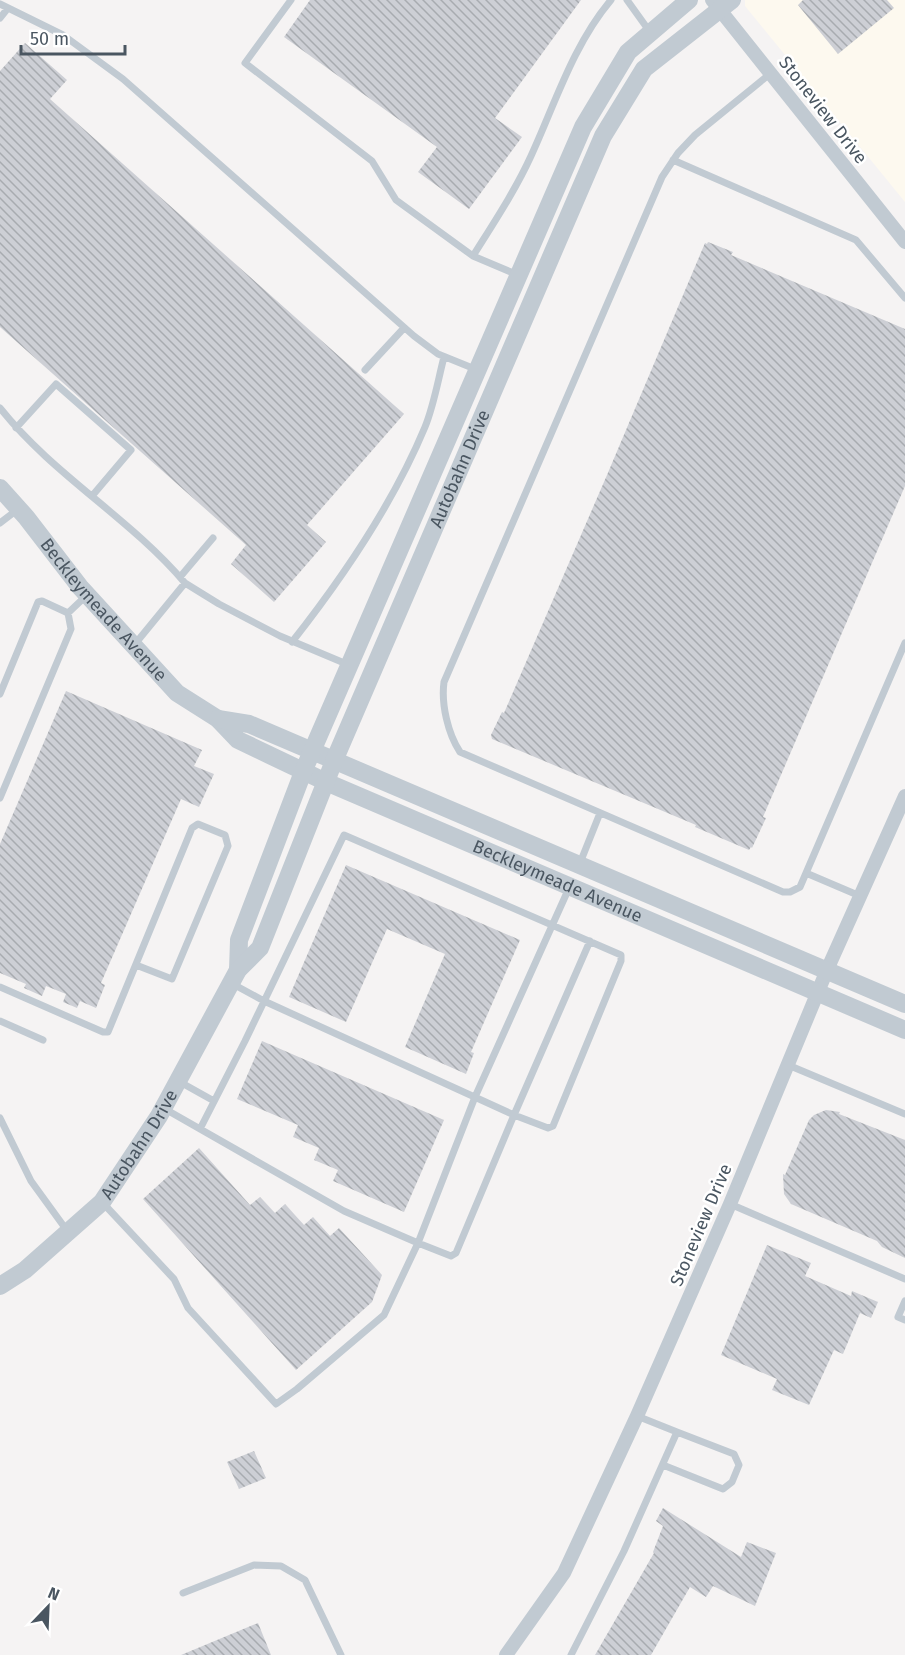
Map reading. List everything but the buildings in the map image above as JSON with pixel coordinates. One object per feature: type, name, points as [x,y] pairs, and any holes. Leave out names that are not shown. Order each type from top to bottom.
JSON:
[{"type":"street","name":"Autobahn Drive","points":[[235,977],[239,940],[303,772],[583,127],[628,52],[689,0]]},
{"type":"street","name":"Autobahn Drive","points":[[0,1286],[25,1270],[102,1202],[163,1108],[235,977],[260,948],[334,761],[603,136],[644,69],[722,3]]},
{"type":"street","name":"Stoneview Drive","points":[[722,3],[771,73],[905,242]]},
{"type":"street","name":"Beckleymeade Avenue","points":[[0,488],[87,595],[177,693],[218,719],[237,740],[326,782],[905,1030]]},
{"type":"street","name":"Beckleymeade Avenue","points":[[218,719],[249,724],[905,1004]]},
{"type":"street","name":"Stoneview Drive","points":[[506,1655],[564,1573],[637,1416],[730,1204],[826,970],[905,796]]},
{"type":"street","points":[[570,887],[579,865]]},
{"type":"lane","points":[[291,0],[245,63],[372,161],[396,200],[472,256],[518,276]]},
{"type":"lane","points":[[472,256],[509,198],[530,159],[573,60],[599,14],[611,0]]},
{"type":"lane","points":[[627,0],[651,33]]},
{"type":"lane","points":[[0,4],[63,35],[123,79],[404,328],[438,354],[477,370]]},
{"type":"lane","points":[[0,18],[8,8]]},
{"type":"lane","points":[[771,73],[695,135],[673,160],[662,177],[444,682],[448,721],[460,752],[783,892],[790,892],[800,887],[905,643]]},
{"type":"lane","points":[[673,160],[856,240],[905,297]]},
{"type":"lane","points":[[366,370],[404,328]]},
{"type":"lane","points":[[292,642],[327,597],[398,482],[426,426],[444,357]]},
{"type":"lane","points":[[16,428],[56,384],[131,450],[92,496]]},
{"type":"lane","points":[[0,408],[16,428],[164,559],[183,580],[219,604],[292,642],[350,666]]},
{"type":"lane","points":[[0,523],[19,509]]},
{"type":"lane","points":[[133,645],[213,538]]},
{"type":"lane","points":[[68,613],[87,595]]},
{"type":"lane","points":[[0,694],[38,602],[42,601],[68,613]]},
{"type":"lane","points":[[0,798],[71,629],[68,613]]},
{"type":"lane","points":[[579,865],[600,813]]},
{"type":"lane","points":[[0,987],[108,1032],[192,828],[198,824],[225,835],[228,846],[172,979],[136,965]]},
{"type":"lane","points":[[200,1129],[264,1001],[344,835],[621,955],[621,961],[553,1126],[548,1128],[514,1115],[264,1001],[235,977]]},
{"type":"lane","points":[[806,873],[860,897]]},
{"type":"lane","points":[[102,1202],[174,1279],[188,1308],[276,1404],[384,1315],[418,1243],[475,1097],[570,887]]},
{"type":"lane","points":[[163,1108],[344,1211],[451,1256],[456,1253],[590,942]]},
{"type":"lane","points":[[0,1022],[43,1040]]},
{"type":"lane","points":[[788,1065],[905,1114]]},
{"type":"lane","points":[[178,1081],[214,1101]]},
{"type":"lane","points":[[0,1118],[31,1181],[68,1232]]},
{"type":"lane","points":[[730,1204],[905,1279]]},
{"type":"lane","points":[[905,1302],[898,1317],[905,1320]]},
{"type":"lane","points":[[637,1416],[734,1454],[739,1465],[732,1482],[723,1489],[663,1465]]},
{"type":"lane","points":[[571,1655],[624,1551],[677,1432]]},
{"type":"lane","points":[[183,1593],[254,1565],[281,1566],[305,1580],[341,1655]]},
{"type":"shaded area","points":[[745,0],[905,0],[905,202],[745,6]]}]
